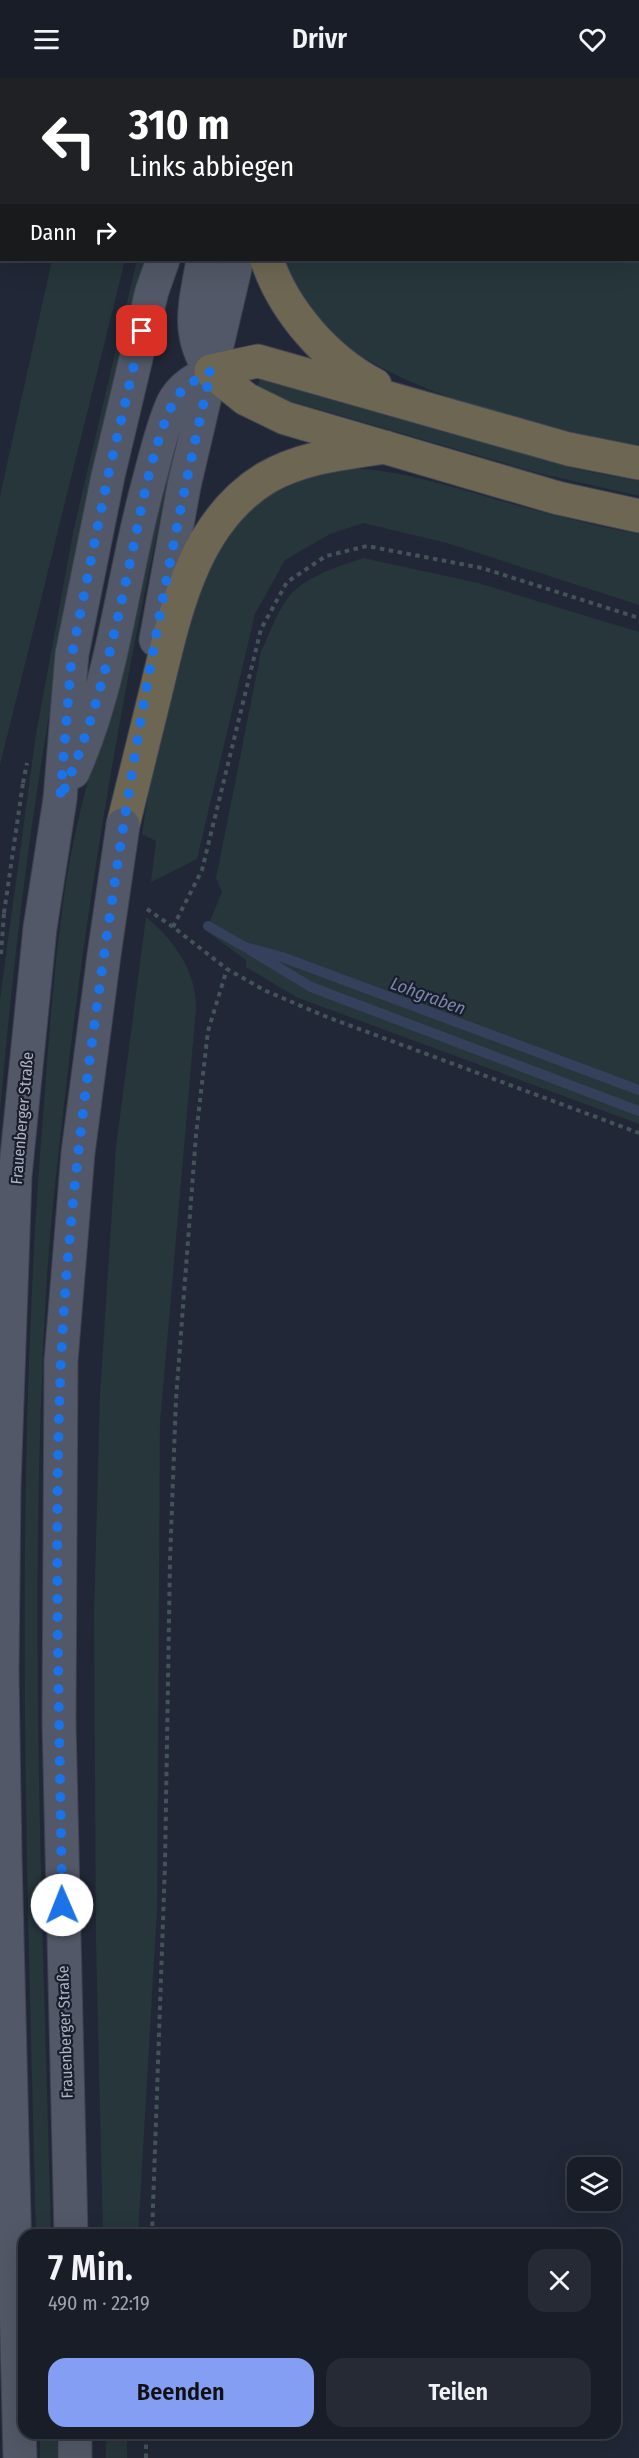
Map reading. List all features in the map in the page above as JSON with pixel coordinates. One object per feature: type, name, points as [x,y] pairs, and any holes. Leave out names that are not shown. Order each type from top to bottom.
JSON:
[{"type":"highway","points":[[267,261],[282,293],[297,316],[319,340],[365,380],[411,404]]},
{"type":"highway","points":[[211,371],[258,361],[568,449],[639,462]]},
{"type":"highway","points":[[211,371],[246,399],[285,418],[558,498],[639,516]]},
{"type":"highway","points":[[123,825],[173,621],[201,549],[217,523],[245,492],[287,468],[342,453],[385,447]]},
{"type":"main road","name":"Frauenberger Straße","points":[[18,2376],[2,1673],[4,1486],[15,1176],[40,928],[60,799],[72,654],[108,476],[152,291],[163,261]]},
{"type":"main road","points":[[60,799],[81,753],[108,667],[141,508],[159,443],[174,402],[187,385],[211,371],[199,353],[193,330],[203,261]]},
{"type":"main road","name":"Frauenberger Straße","points":[[70,2229],[59,1722],[61,1361],[78,1153],[123,825],[184,486],[237,261]]},
{"type":"main road","name":"Frauenberger Straße","points":[[20,2439],[20,2458]]},
{"type":"main road","points":[[75,2439],[75,2458]]},
{"type":"path","points":[[173,927],[202,870],[261,629],[287,582],[326,556],[367,546],[482,568],[639,618]]},
{"type":"path","points":[[0,961],[4,913],[23,783]]},
{"type":"path","points":[[147,909],[227,969],[266,991],[327,1017],[639,1133]]},
{"type":"path","points":[[152,2229],[165,1864],[170,1560],[176,1399],[196,1135],[208,1031],[227,969]]},
{"type":"path","points":[[146,2439],[146,2458]]},
{"type":"shaded area","points":[[52,261],[125,261],[0,765],[0,496]]},
{"type":"shaded area","points":[[137,261],[148,261],[78,568],[47,726],[23,891],[0,1111],[0,999],[36,734],[74,528]]},
{"type":"shaded area","points":[[283,261],[639,261],[639,445],[557,429],[461,401],[415,384],[373,363],[337,339],[310,312]]},
{"type":"shaded area","points":[[260,379],[580,470],[639,481],[639,496],[538,473],[256,391]]},
{"type":"shaded area","points":[[166,458],[173,460],[140,614],[87,923],[67,1079],[48,1266],[41,1411],[38,1646],[41,1882],[51,2229],[36,2229],[25,1682],[25,1543],[33,1267],[42,1129],[60,925],[67,874]]},
{"type":"shaded area","points":[[352,468],[422,479],[565,518],[639,534],[639,605],[447,543],[363,523],[330,534],[285,560],[255,614],[197,859],[151,882],[156,841],[142,834],[152,771],[185,627],[224,537],[267,494],[308,474]]},
{"type":"shaded area","points":[[363,558],[478,583],[639,632],[639,1124],[296,997],[246,967],[246,960],[206,931],[222,892],[216,878],[261,652],[280,611],[295,590],[318,575]]},
{"type":"shaded area","points":[[146,917],[166,936],[182,958],[193,982],[196,1009],[160,1423],[157,1909],[138,2229],[103,2229],[96,1942],[94,1615],[100,1395],[116,1147]]},
{"type":"shaded area","points":[[40,2439],[57,2439],[57,2458],[40,2458]]},
{"type":"shaded area","points":[[106,2439],[127,2439],[127,2458],[106,2458]]},
{"type":"waterway","name":"Lohgraben","points":[[208,926],[245,947],[282,957],[639,1090]]},
{"type":"waterway","points":[[250,950],[311,987],[639,1111]]},
{"type":"route","points":[[62,1905],[58,1536],[61,1361],[78,1153],[123,825],[184,486],[211,371],[187,385],[174,402],[159,443],[141,508],[108,667],[81,753],[60,799],[72,654],[108,476],[142,331]]}]
